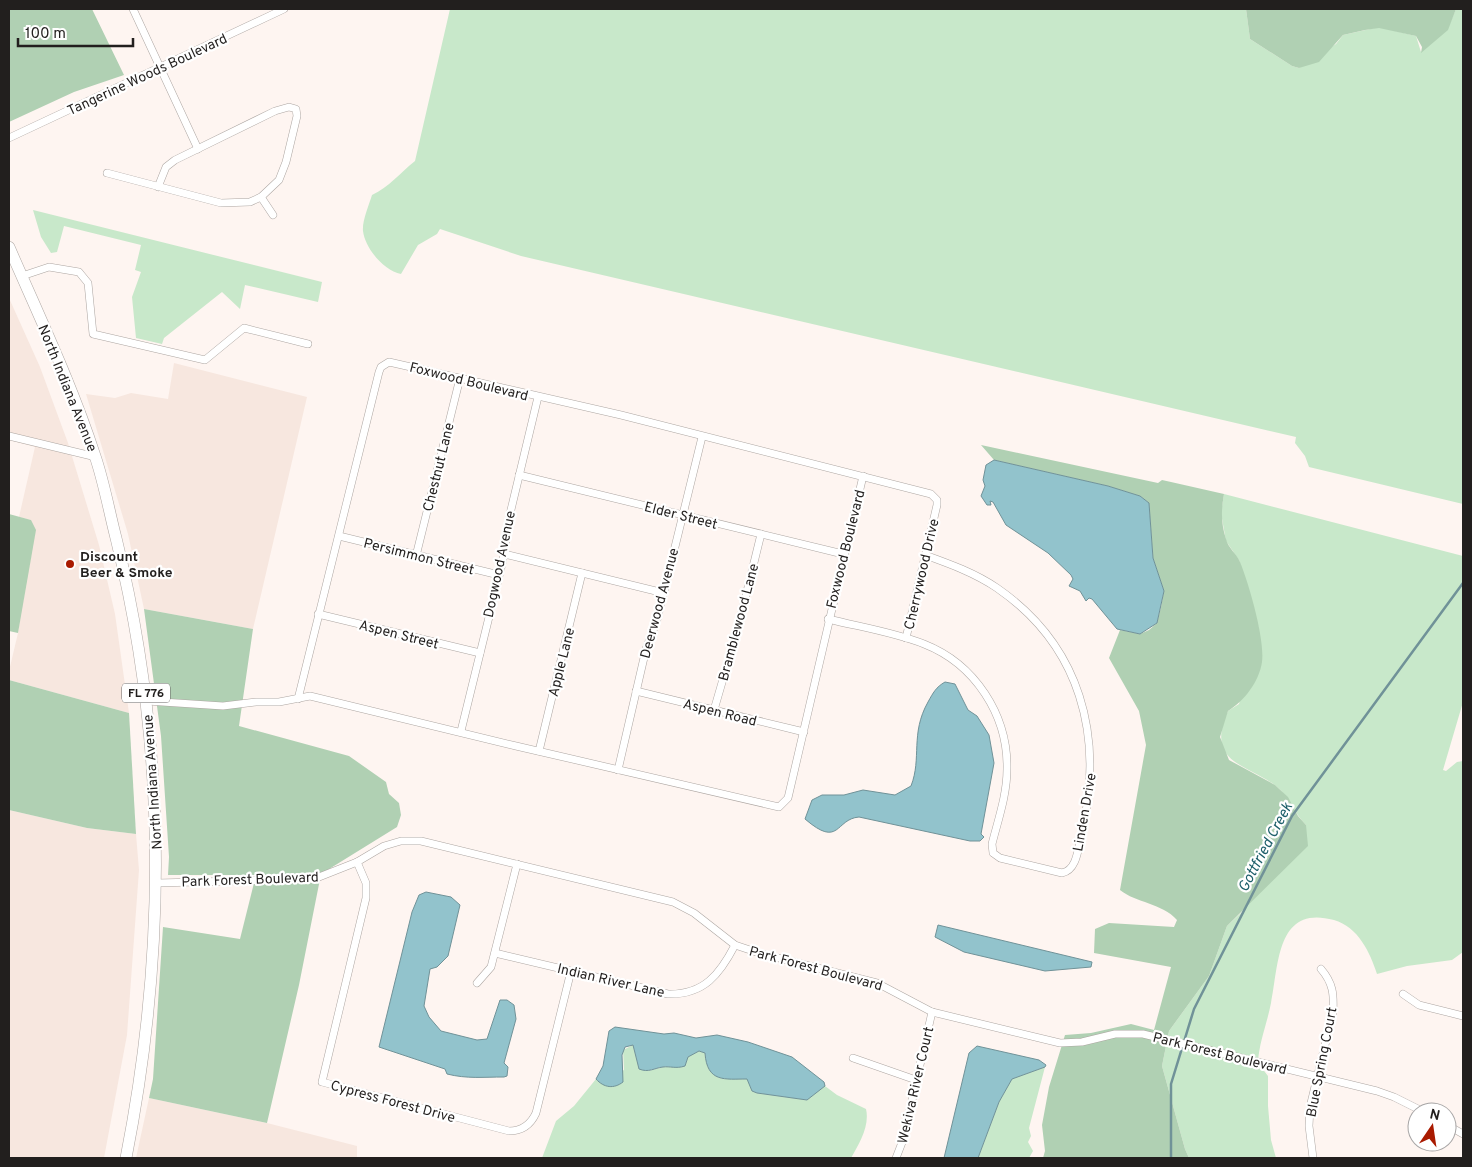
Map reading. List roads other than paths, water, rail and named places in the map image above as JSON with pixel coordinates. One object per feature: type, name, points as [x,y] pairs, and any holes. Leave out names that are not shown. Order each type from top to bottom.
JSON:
[{"type":"main road","name":"North Indiana Avenue","points":[[9,247],[56,354],[96,457],[126,581],[147,701],[156,793],[156,917],[148,1014],[134,1117],[126,1158]]},
{"type":"street","points":[[132,9],[198,149]]},
{"type":"street","name":"Tangerine Woods Boulevard","points":[[9,138],[284,9]]},
{"type":"street","points":[[107,174],[158,187],[232,204],[250,202],[272,189],[283,171],[297,116],[296,109],[289,107],[275,111],[175,160],[166,167],[158,187]]},
{"type":"street","points":[[261,197],[273,215]]},
{"type":"street","points":[[22,276],[48,267],[79,272],[88,283],[93,334],[205,360],[244,328],[308,344]]},
{"type":"street","name":"Foxwood Boulevard","points":[[147,701],[223,706],[298,699],[310,696],[328,699],[539,752],[779,807],[788,798],[820,666],[828,619],[843,554],[863,476],[702,437],[621,415],[393,362],[381,367],[298,699]]},
{"type":"street","name":"Chestnut Lane","points":[[416,556],[460,378]]},
{"type":"street","name":"Dogwood Avenue","points":[[461,731],[504,554],[509,518],[538,397]]},
{"type":"street","points":[[9,436],[96,457]]},
{"type":"street","name":"Deerwood Avenue","points":[[618,770],[636,691],[664,593],[702,437]]},
{"type":"street","name":"Elder Street","points":[[519,475],[843,554]]},
{"type":"street","name":"Cherrywood Drive","points":[[863,476],[929,493],[935,497],[937,505],[906,638]]},
{"type":"street","name":"Bramblewood Lane","points":[[714,710],[739,624],[761,534]]},
{"type":"street","name":"Persimmon Street","points":[[339,536],[499,575]]},
{"type":"street","points":[[504,554],[664,593]]},
{"type":"street","name":"Linden Drive","points":[[828,619],[906,638],[935,649],[962,667],[983,690],[998,718],[1005,743],[1007,770],[1005,792],[992,844],[994,853],[1000,858],[1062,873],[1071,869],[1087,808],[1092,767],[1087,721],[1072,677],[1047,635],[1014,601],[978,576],[925,555]]},
{"type":"street","name":"Apple Lane","points":[[539,752],[582,573]]},
{"type":"street","name":"Aspen Street","points":[[318,614],[480,653]]},
{"type":"street","name":"Aspen Road","points":[[636,691],[804,732]]},
{"type":"street","name":"Park Forest Boulevard","points":[[156,883],[314,879],[357,862],[384,846],[410,840],[673,902],[694,913],[735,945],[759,953],[877,983],[932,1012],[1060,1043],[1082,1042],[1116,1034],[1143,1034],[1394,1097],[1407,1104]]},
{"type":"street","name":"Cypress Forest Drive","points":[[357,862],[366,883],[366,898],[322,1082],[510,1131],[523,1128],[532,1121],[536,1113],[571,971]]},
{"type":"street","points":[[477,983],[491,968],[517,864]]},
{"type":"street","name":"Indian River Lane","points":[[496,952],[668,994],[682,994],[698,990],[716,976],[735,945]]},
{"type":"street","name":"Blue Spring Court","points":[[1313,1158],[1309,1117],[1333,1012],[1331,983],[1321,969]]},
{"type":"street","points":[[1403,994],[1419,1005],[1463,1016]]},
{"type":"street","name":"Wekiva River Court","points":[[896,1158],[903,1140],[932,1012]]},
{"type":"street","points":[[853,1058],[916,1080]]},
{"type":"water","points":[[994,460],[1108,486],[1140,496],[1149,503],[1153,558],[1164,591],[1157,623],[1140,634],[1117,629],[1092,599],[1089,598],[1086,601],[1080,591],[1069,586],[1073,579],[1071,575],[1048,553],[1006,525],[993,502],[990,501],[991,505],[987,505],[981,496],[985,486],[983,480],[986,465]]},
{"type":"water","points":[[945,682],[955,684],[968,710],[977,716],[989,735],[994,763],[981,834],[984,837],[980,841],[970,841],[859,817],[845,822],[836,830],[825,832],[816,828],[805,819],[812,800],[822,795],[844,795],[863,790],[895,795],[911,786],[916,766],[919,725],[935,690]]},
{"type":"water","points":[[426,892],[451,897],[460,905],[448,956],[437,967],[430,969],[424,1006],[429,1017],[441,1031],[477,1040],[487,1039],[500,1000],[507,1000],[514,1005],[516,1019],[504,1063],[508,1067],[507,1076],[461,1077],[447,1074],[445,1069],[379,1047],[412,912],[419,895]]},
{"type":"water","points":[[938,925],[1092,962],[1091,967],[1045,971],[964,952],[935,937]]},
{"type":"water","points":[[615,1027],[664,1034],[674,1033],[696,1038],[717,1035],[748,1042],[792,1057],[824,1082],[825,1086],[807,1100],[757,1093],[752,1091],[747,1079],[725,1079],[713,1074],[706,1063],[705,1053],[699,1051],[688,1057],[685,1066],[643,1070],[639,1069],[633,1045],[625,1047],[622,1055],[623,1082],[616,1086],[606,1086],[596,1079],[603,1066],[609,1031]]},
{"type":"water","points":[[977,1046],[1039,1060],[1046,1065],[1012,1079],[999,1102],[978,1158],[944,1158],[969,1053]]},
{"type":"waterway","name":"Gottfried Creek","points":[[1171,1158],[1171,1084],[1194,1009],[1292,816],[1463,583]]},
{"type":"place","name":"Discount Beer & Smoke","points":[[70,564]]}]
